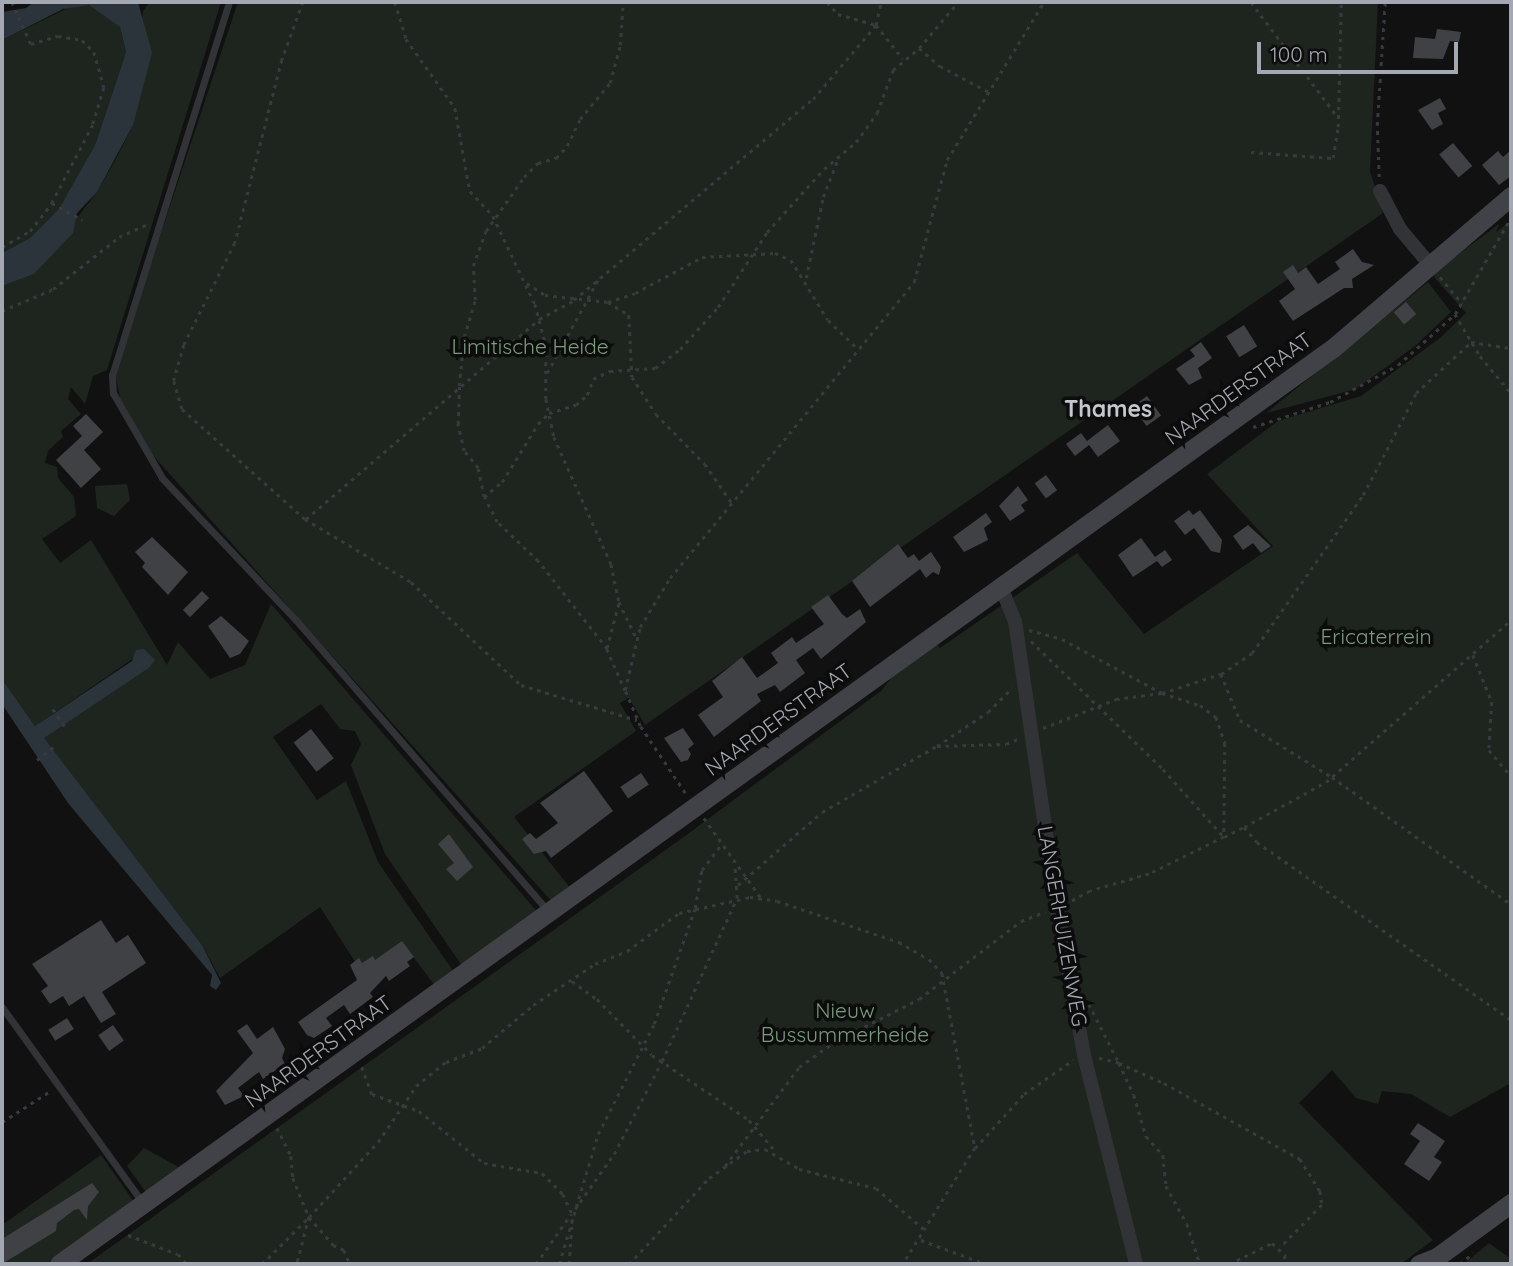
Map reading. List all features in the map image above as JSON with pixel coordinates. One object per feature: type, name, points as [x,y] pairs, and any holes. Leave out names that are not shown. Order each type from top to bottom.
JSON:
[{"type":"street","points":[[1380,191],[1400,229],[1431,266]]},
{"type":"street","name":"NAARDERSTRAAT","points":[[59,1264],[1333,348],[1511,196]]},
{"type":"street","name":"LANGERHUIZENWEG","points":[[1001,587],[1016,626],[1057,908],[1084,1055],[1136,1264]]},
{"type":"street","points":[[1430,1262],[1511,1203]]},
{"type":"lane","points":[[229,2],[112,375],[119,411],[162,478],[296,620],[548,912]]},
{"type":"lane","points":[[2,1007],[144,1204]]},
{"type":"path","points":[[2,247],[30,231],[52,203],[93,125],[104,88],[94,52],[82,40],[58,36],[31,44],[12,2]]},
{"type":"path","points":[[303,2],[282,60],[235,243],[184,345],[174,381],[182,409],[305,519],[411,583],[521,685],[637,720]]},
{"type":"path","points":[[395,2],[407,39],[455,108],[470,191],[494,216],[527,283],[546,345],[549,413],[554,437],[611,564],[619,603],[637,639]]},
{"type":"path","points":[[623,2],[620,45],[610,83],[580,119],[567,146],[524,177],[494,216],[473,266],[475,300],[464,337],[458,386],[458,424],[464,451],[478,468],[484,496],[498,522],[538,561],[607,649],[637,720],[734,865],[762,899]]},
{"type":"path","points":[[827,2],[838,13],[876,25],[903,59]]},
{"type":"path","points":[[305,519],[539,319],[573,300],[603,272],[813,99],[876,25],[881,2]]},
{"type":"path","points":[[484,496],[502,481],[549,413],[576,405],[587,395],[593,379],[610,371],[655,368],[680,349],[718,307],[751,252],[877,113],[892,70],[919,48],[958,2]]},
{"type":"path","points":[[625,690],[637,639],[670,578],[914,282],[947,160],[1044,2]]},
{"type":"path","points":[[1251,2],[1336,115]]},
{"type":"path","points":[[1251,152],[1333,158],[1338,127],[1336,115],[1341,2]]},
{"type":"path","points":[[1380,191],[1377,125],[1385,2]]},
{"type":"path","points":[[919,48],[949,72],[989,92]]},
{"type":"path","points":[[805,279],[823,197],[839,156]]},
{"type":"path","points":[[52,203],[83,220]]},
{"type":"path","points":[[2,312],[53,289],[119,237],[162,217]]},
{"type":"path","points":[[1511,218],[1455,314],[1471,342],[1511,393]]},
{"type":"path","points":[[608,302],[635,293],[702,257],[751,252],[775,253],[791,260],[828,320],[858,349]]},
{"type":"path","points":[[1431,266],[1463,304]]},
{"type":"path","points":[[546,374],[562,352],[586,298],[603,272]]},
{"type":"path","points":[[527,283],[545,295],[608,302],[629,315],[632,371],[656,414],[705,464],[732,503]]},
{"type":"path","points":[[1471,342],[1511,348]]},
{"type":"path","points":[[937,746],[1006,744],[1095,706],[1162,693],[1221,674],[1252,653],[1363,495],[1416,393],[1471,342]]},
{"type":"path","points":[[607,649],[619,603]]},
{"type":"path","points":[[629,1264],[725,1166],[799,1067],[834,1042],[919,999],[1021,921],[1057,908],[1090,891],[1149,874],[1224,838],[1332,777],[1511,620]]},
{"type":"path","points":[[1016,626],[1062,639],[1162,693],[1200,705],[1216,717],[1225,743],[1224,838]]},
{"type":"path","points":[[1016,626],[1095,706],[1163,769],[1224,838]]},
{"type":"path","points":[[1473,654],[1492,702],[1489,751],[1511,776]]},
{"type":"path","points":[[1221,674],[1240,720],[1332,777],[1511,904]]},
{"type":"path","points":[[738,885],[822,812],[937,746],[988,712],[1024,677]]},
{"type":"path","points":[[53,709],[65,727]]},
{"type":"path","points":[[37,760],[54,747]]},
{"type":"path","points":[[1244,827],[1257,842],[1511,1020]]},
{"type":"path","points":[[559,1264],[572,1212],[598,1134],[643,1048],[695,908],[702,870],[721,845]]},
{"type":"path","points":[[536,1264],[614,1154],[662,1061],[737,898],[738,885],[734,865]]},
{"type":"path","points":[[262,1264],[338,1189],[403,1107],[416,1086],[446,1062],[482,1048],[533,1005],[595,964],[627,951],[679,913],[737,898],[762,899],[899,942],[929,959],[944,981],[975,1149]]},
{"type":"path","points":[[572,981],[597,999],[643,1048],[753,1126],[776,1152],[799,1169],[876,1188],[926,1231]]},
{"type":"path","points":[[1083,999],[1093,1007],[1134,1095],[1146,1136],[1163,1155],[1166,1186],[1187,1223],[1200,1264]]},
{"type":"path","points":[[903,1264],[921,1240],[975,1149],[1024,1094],[1058,1068],[1084,1055],[1119,1063],[1164,1083],[1300,1159],[1320,1191],[1322,1205],[1281,1247]]},
{"type":"path","points":[[359,1065],[367,1074],[372,1094],[419,1111],[484,1163],[541,1173],[563,1194],[572,1212],[569,1264]]},
{"type":"path","points":[[2,1122],[59,1086]]},
{"type":"path","points":[[275,1125],[291,1156],[293,1178],[309,1217],[332,1245],[344,1250],[350,1264]]},
{"type":"path","points":[[725,1166],[747,1151],[776,1152]]},
{"type":"path","points":[[297,1264],[309,1217]]},
{"type":"path","points":[[122,1234],[178,1254],[187,1264]]},
{"type":"path","points":[[921,1240],[986,1264]]},
{"type":"path","points":[[1229,1264],[1272,1242],[1281,1247],[1286,1256],[1281,1264]]},
{"type":"green space","points":[[150,2],[221,2],[107,370],[93,376],[85,404],[71,387],[68,399],[81,414],[61,431],[63,437],[48,451],[45,463],[57,467],[58,478],[74,497],[76,516],[42,539],[60,563],[91,540],[167,665],[178,642],[210,679],[245,665],[271,604],[547,923],[469,976],[385,854],[351,765],[361,744],[355,731],[340,729],[321,704],[273,737],[317,800],[346,781],[378,862],[460,981],[442,995],[402,942],[361,971],[320,907],[220,978],[202,945],[43,738],[149,668],[144,651],[35,726],[2,679],[2,286],[34,274],[97,192],[116,159],[133,125],[143,11]]},
{"type":"green space","name":"Limitische Heide","points":[[238,2],[1378,2],[1370,171],[1383,213],[645,725],[629,698],[620,703],[636,731],[514,817],[571,889],[554,904],[150,452],[122,408],[116,377],[121,353]]},
{"type":"green space","points":[[74,5],[89,5],[110,17],[120,27],[126,52],[95,145],[59,210],[30,238],[2,253],[2,40]]},
{"type":"green space","name":"Nieuw Bussummerheide","points":[[1511,221],[1511,1083],[1450,1117],[1411,1094],[1382,1091],[1378,1104],[1356,1098],[1332,1070],[1299,1103],[1433,1240],[1401,1264],[87,1264],[685,836],[881,691],[896,672],[937,644],[940,648],[1077,553],[1144,634],[1273,546],[1207,474],[1278,421],[1361,396],[1440,338],[1466,313],[1434,277],[1436,271],[1499,224],[1496,232]]},
{"type":"green space","points":[[1428,282],[1451,312],[1415,346],[1356,389],[1266,413]]},
{"type":"green space","points":[[127,484],[130,500],[114,516],[97,508],[95,486]]},
{"type":"green space","points":[[144,1148],[186,1171],[148,1195],[127,1166]]},
{"type":"green space","points":[[101,1155],[134,1202],[130,1208],[48,1264],[2,1264],[2,1225]]},
{"type":"green space","points":[[1489,1243],[1511,1259],[1511,1264],[1464,1264]]},
{"type":"shaded area","points":[[34,2],[138,2],[152,53],[133,125],[97,192],[77,213],[73,233],[34,274],[2,286],[2,253],[30,238],[59,209],[95,145],[126,52],[120,27],[89,5],[63,9],[2,40],[2,12],[26,8]]},
{"type":"shaded area","points":[[144,649],[155,660],[149,668],[44,738],[202,945],[221,983],[216,990],[210,986],[212,975],[68,803],[2,704],[2,679],[35,726],[132,661],[136,650]]},
{"type":"building","points":[[1437,29],[1461,32],[1459,42],[1450,41],[1443,59],[1413,58],[1415,37],[1435,39]]},
{"type":"building","points":[[1440,98],[1446,109],[1438,113],[1443,124],[1432,130],[1418,110]]},
{"type":"building","points":[[1453,143],[1472,166],[1458,178],[1439,155]]},
{"type":"building","points":[[1511,150],[1511,176],[1499,185],[1482,165],[1498,151],[1503,157]]},
{"type":"building","points":[[1353,249],[1362,262],[1374,265],[1352,279],[1353,288],[1344,288],[1293,321],[1279,301],[1295,289],[1283,272],[1293,265],[1298,273],[1306,267],[1318,284],[1340,269],[1335,262]]},
{"type":"building","points":[[1406,302],[1416,314],[1404,325],[1394,312]]},
{"type":"building","points":[[1244,325],[1257,346],[1239,357],[1226,336]]},
{"type":"building","points":[[1201,342],[1212,358],[1198,368],[1202,378],[1189,385],[1176,369],[1195,356],[1190,350]]},
{"type":"building","points":[[1147,396],[1161,415],[1147,426],[1132,407]]},
{"type":"building","points":[[86,414],[103,432],[84,450],[101,469],[81,488],[56,460],[82,436],[73,426]]},
{"type":"building","points":[[1108,425],[1120,441],[1098,457],[1089,445],[1075,456],[1066,444],[1081,433],[1087,441]]},
{"type":"building","points":[[1046,475],[1057,490],[1046,499],[1035,483]]},
{"type":"building","points":[[1018,486],[1028,500],[1021,505],[1025,511],[1010,521],[999,506]]},
{"type":"building","points":[[1189,510],[1193,515],[1200,510],[1222,540],[1220,553],[1211,551],[1194,528],[1185,535],[1174,521]]},
{"type":"building","points":[[986,513],[992,522],[984,528],[988,540],[964,552],[953,537]]},
{"type":"building","points":[[1248,525],[1271,546],[1261,553],[1253,543],[1243,550],[1233,536]]},
{"type":"building","points":[[152,537],[188,572],[168,595],[142,567],[145,563],[135,552]]},
{"type":"building","points":[[1141,538],[1155,557],[1165,550],[1172,560],[1162,567],[1157,561],[1133,577],[1118,555]]},
{"type":"building","points":[[898,544],[908,558],[914,554],[919,561],[931,552],[941,567],[939,575],[933,572],[926,578],[920,569],[870,607],[852,581]]},
{"type":"building","points":[[202,591],[209,598],[190,617],[183,610]]},
{"type":"building","points":[[828,595],[847,618],[860,609],[866,622],[821,659],[813,648],[796,660],[805,673],[780,692],[775,685],[757,694],[761,701],[714,737],[698,715],[723,697],[712,681],[742,657],[757,678],[778,663],[771,653],[792,637],[796,643],[824,624],[811,607]]},
{"type":"building","points":[[221,616],[249,641],[240,654],[230,658],[208,626]]},
{"type":"building","points":[[683,728],[694,744],[688,749],[691,754],[688,760],[681,762],[664,738]]},
{"type":"building","points":[[311,729],[334,758],[316,772],[294,743]]},
{"type":"building","points":[[584,771],[613,811],[551,858],[546,851],[534,854],[522,839],[530,833],[536,839],[558,823],[540,803]]},
{"type":"building","points":[[641,773],[649,785],[628,799],[620,787]]},
{"type":"building","points":[[449,834],[473,867],[457,881],[446,869],[454,863],[438,844]]},
{"type":"building","points":[[101,920],[116,943],[128,935],[146,963],[102,992],[116,1014],[101,1023],[84,996],[69,1006],[63,996],[50,1004],[41,991],[48,986],[32,964]]},
{"type":"building","points":[[402,941],[414,957],[407,962],[410,966],[389,981],[386,976],[370,993],[373,997],[350,1014],[344,1005],[326,1018],[332,1026],[314,1038],[307,1035],[298,1022],[357,980],[350,965],[359,958],[362,963],[373,956],[375,960]]},
{"type":"building","points":[[67,1018],[74,1029],[55,1041],[48,1030]]},
{"type":"building","points":[[247,1024],[257,1039],[273,1027],[285,1049],[282,1058],[285,1064],[263,1079],[259,1072],[238,1088],[244,1096],[225,1105],[216,1091],[253,1053],[237,1031]]},
{"type":"building","points":[[113,1025],[124,1041],[109,1051],[98,1035]]},
{"type":"building","points":[[1418,1123],[1445,1141],[1434,1157],[1442,1162],[1429,1181],[1404,1164],[1420,1141],[1410,1134]]},
{"type":"building","points":[[92,1183],[99,1192],[88,1206],[87,1220],[79,1209],[74,1210],[57,1223],[56,1231],[2,1264],[2,1239]]},
{"type":"district","name":"Thames","points":[[1108,409]]},
{"type":"park label","name":"Ericaterrein","points":[[1376,636]]}]
